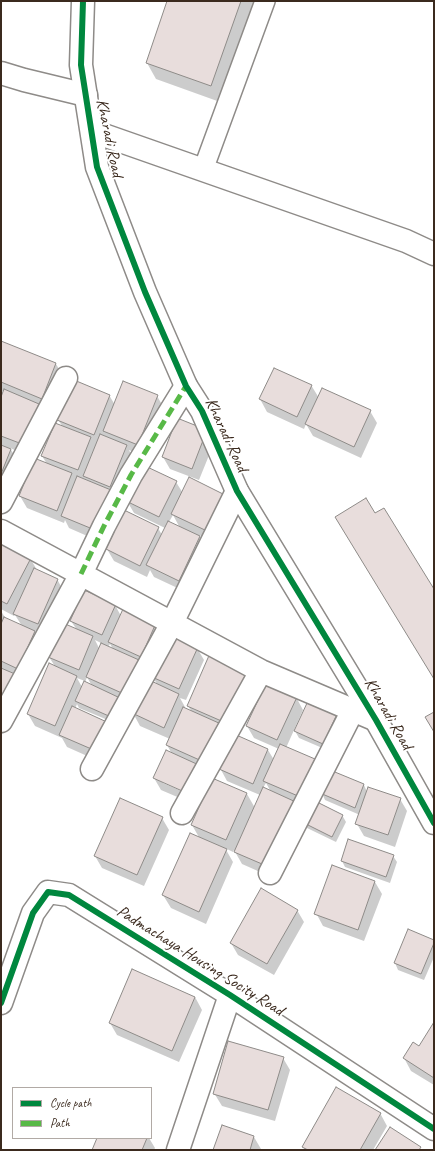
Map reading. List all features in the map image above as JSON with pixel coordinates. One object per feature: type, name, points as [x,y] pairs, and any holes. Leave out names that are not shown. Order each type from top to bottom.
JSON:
[{"type":"street","name":"Kharadi Road","points":[[83,1],[81,65],[97,166],[145,292],[186,386],[202,411],[237,491],[376,720],[434,823]]},
{"type":"street","points":[[1,73],[86,95]]},
{"type":"street","points":[[92,131],[406,242],[434,254]]},
{"type":"street","points":[[1,502],[66,378]]},
{"type":"street","points":[[1,721],[131,475],[186,386]]},
{"type":"street","points":[[92,769],[172,624],[237,491]]},
{"type":"street","points":[[1,531],[261,671],[376,720]]},
{"type":"street","points":[[182,813],[261,671]]},
{"type":"street","points":[[270,873],[353,710]]},
{"type":"street","name":"Padmachaya Housing Socity Road","points":[[1,1003],[33,913],[48,892],[69,895],[230,995],[434,1129]]},
{"type":"street","name":"Padmachaya Housing Socity Road","points":[[178,1150],[230,995]]},
{"type":"lane","points":[[203,170],[265,1]]},
{"type":"building","points":[[167,1],[241,1],[211,86],[146,63]]},
{"type":"building","points":[[1,341],[56,363],[42,399],[1,382]]},
{"type":"building","points":[[274,368],[312,385],[297,417],[259,399]]},
{"type":"building","points":[[74,380],[110,395],[94,435],[57,420]]},
{"type":"building","points":[[123,381],[158,395],[138,445],[103,431]]},
{"type":"building","points":[[322,388],[371,410],[354,447],[305,424]]},
{"type":"building","points":[[4,389],[39,404],[22,444],[1,436],[1,397]]},
{"type":"building","points":[[177,418],[207,430],[192,469],[162,457]]},
{"type":"building","points":[[55,423],[91,437],[78,470],[41,456]]},
{"type":"building","points":[[100,434],[127,445],[110,487],[83,476]]},
{"type":"building","points":[[1,445],[11,449],[1,474]]},
{"type":"building","points":[[34,458],[72,473],[57,511],[19,496]]},
{"type":"building","points":[[143,465],[177,481],[159,517],[126,501]]},
{"type":"building","points":[[77,476],[111,490],[95,530],[61,516]]},
{"type":"building","points":[[189,477],[225,495],[207,531],[171,514]]},
{"type":"building","points":[[366,498],[375,513],[384,508],[434,589],[434,679],[335,517]]},
{"type":"building","points":[[124,510],[159,527],[140,566],[106,549]]},
{"type":"building","points":[[168,521],[200,536],[179,581],[146,565]]},
{"type":"building","points":[[1,543],[31,558],[7,604],[1,601]]},
{"type":"building","points":[[34,568],[58,579],[38,624],[13,614]]},
{"type":"building","points":[[84,590],[116,604],[102,635],[70,621]]},
{"type":"building","points":[[123,609],[156,623],[141,657],[108,642]]},
{"type":"building","points":[[4,617],[35,631],[18,669],[1,661],[1,624]]},
{"type":"building","points":[[63,623],[93,636],[79,670],[48,657]]},
{"type":"building","points":[[171,635],[198,647],[179,689],[152,677]]},
{"type":"building","points":[[101,643],[139,660],[124,694],[86,677]]},
{"type":"building","points":[[211,651],[251,669],[226,723],[187,706]]},
{"type":"building","points":[[49,663],[77,676],[55,726],[27,714]]},
{"type":"building","points":[[1,668],[15,674],[1,700]]},
{"type":"building","points":[[147,679],[179,694],[164,728],[132,713]]},
{"type":"building","points":[[84,681],[120,698],[111,717],[75,701]]},
{"type":"building","points":[[266,683],[297,697],[277,740],[246,726]]},
{"type":"building","points":[[308,701],[337,714],[323,744],[294,731]]},
{"type":"building","points":[[72,706],[109,723],[96,751],[59,735]]},
{"type":"building","points":[[183,707],[221,724],[204,762],[166,745]]},
{"type":"building","points":[[434,712],[434,732],[425,717]]},
{"type":"building","points":[[234,734],[268,749],[253,784],[219,769]]},
{"type":"building","points":[[280,744],[315,759],[298,796],[263,781]]},
{"type":"building","points":[[166,750],[201,766],[189,794],[153,778]]},
{"type":"building","points":[[330,770],[364,784],[355,808],[320,793]]},
{"type":"building","points":[[212,778],[247,793],[226,840],[191,825]]},
{"type":"building","points":[[263,787],[298,803],[269,867],[234,852]]},
{"type":"building","points":[[368,787],[401,798],[388,835],[355,824]]},
{"type":"building","points":[[120,798],[163,817],[137,875],[94,856]]},
{"type":"building","points":[[313,800],[343,815],[332,837],[302,822]]},
{"type":"building","points":[[190,833],[227,849],[199,912],[162,895]]},
{"type":"building","points":[[348,839],[394,855],[386,877],[341,861]]},
{"type":"building","points":[[332,865],[375,881],[358,930],[314,914]]},
{"type":"building","points":[[261,888],[298,910],[267,964],[230,943]]},
{"type":"building","points":[[408,929],[434,940],[421,974],[394,963]]},
{"type":"building","points":[[132,969],[195,997],[172,1051],[109,1023]]},
{"type":"building","points":[[434,1022],[434,1078],[403,1058],[413,1042],[419,1046]]},
{"type":"building","points":[[228,1041],[284,1057],[268,1110],[213,1094]]},
{"type":"building","points":[[336,1087],[381,1113],[360,1150],[308,1150],[302,1147]]},
{"type":"building","points":[[222,1125],[254,1136],[250,1150],[213,1150]]},
{"type":"building","points":[[390,1127],[421,1147],[419,1150],[375,1150]]},
{"type":"building","points":[[97,1139],[147,1139],[142,1150],[92,1150]]},
{"type":"marked path","points":[[81,574],[131,475],[186,386]]},
{"type":"cycle path","points":[[83,1],[81,65],[97,167],[145,292],[186,386],[202,411],[237,491],[376,720],[434,823]]},
{"type":"cycle path","points":[[1,1003],[33,913],[48,892],[69,895],[230,995],[434,1129]]}]
